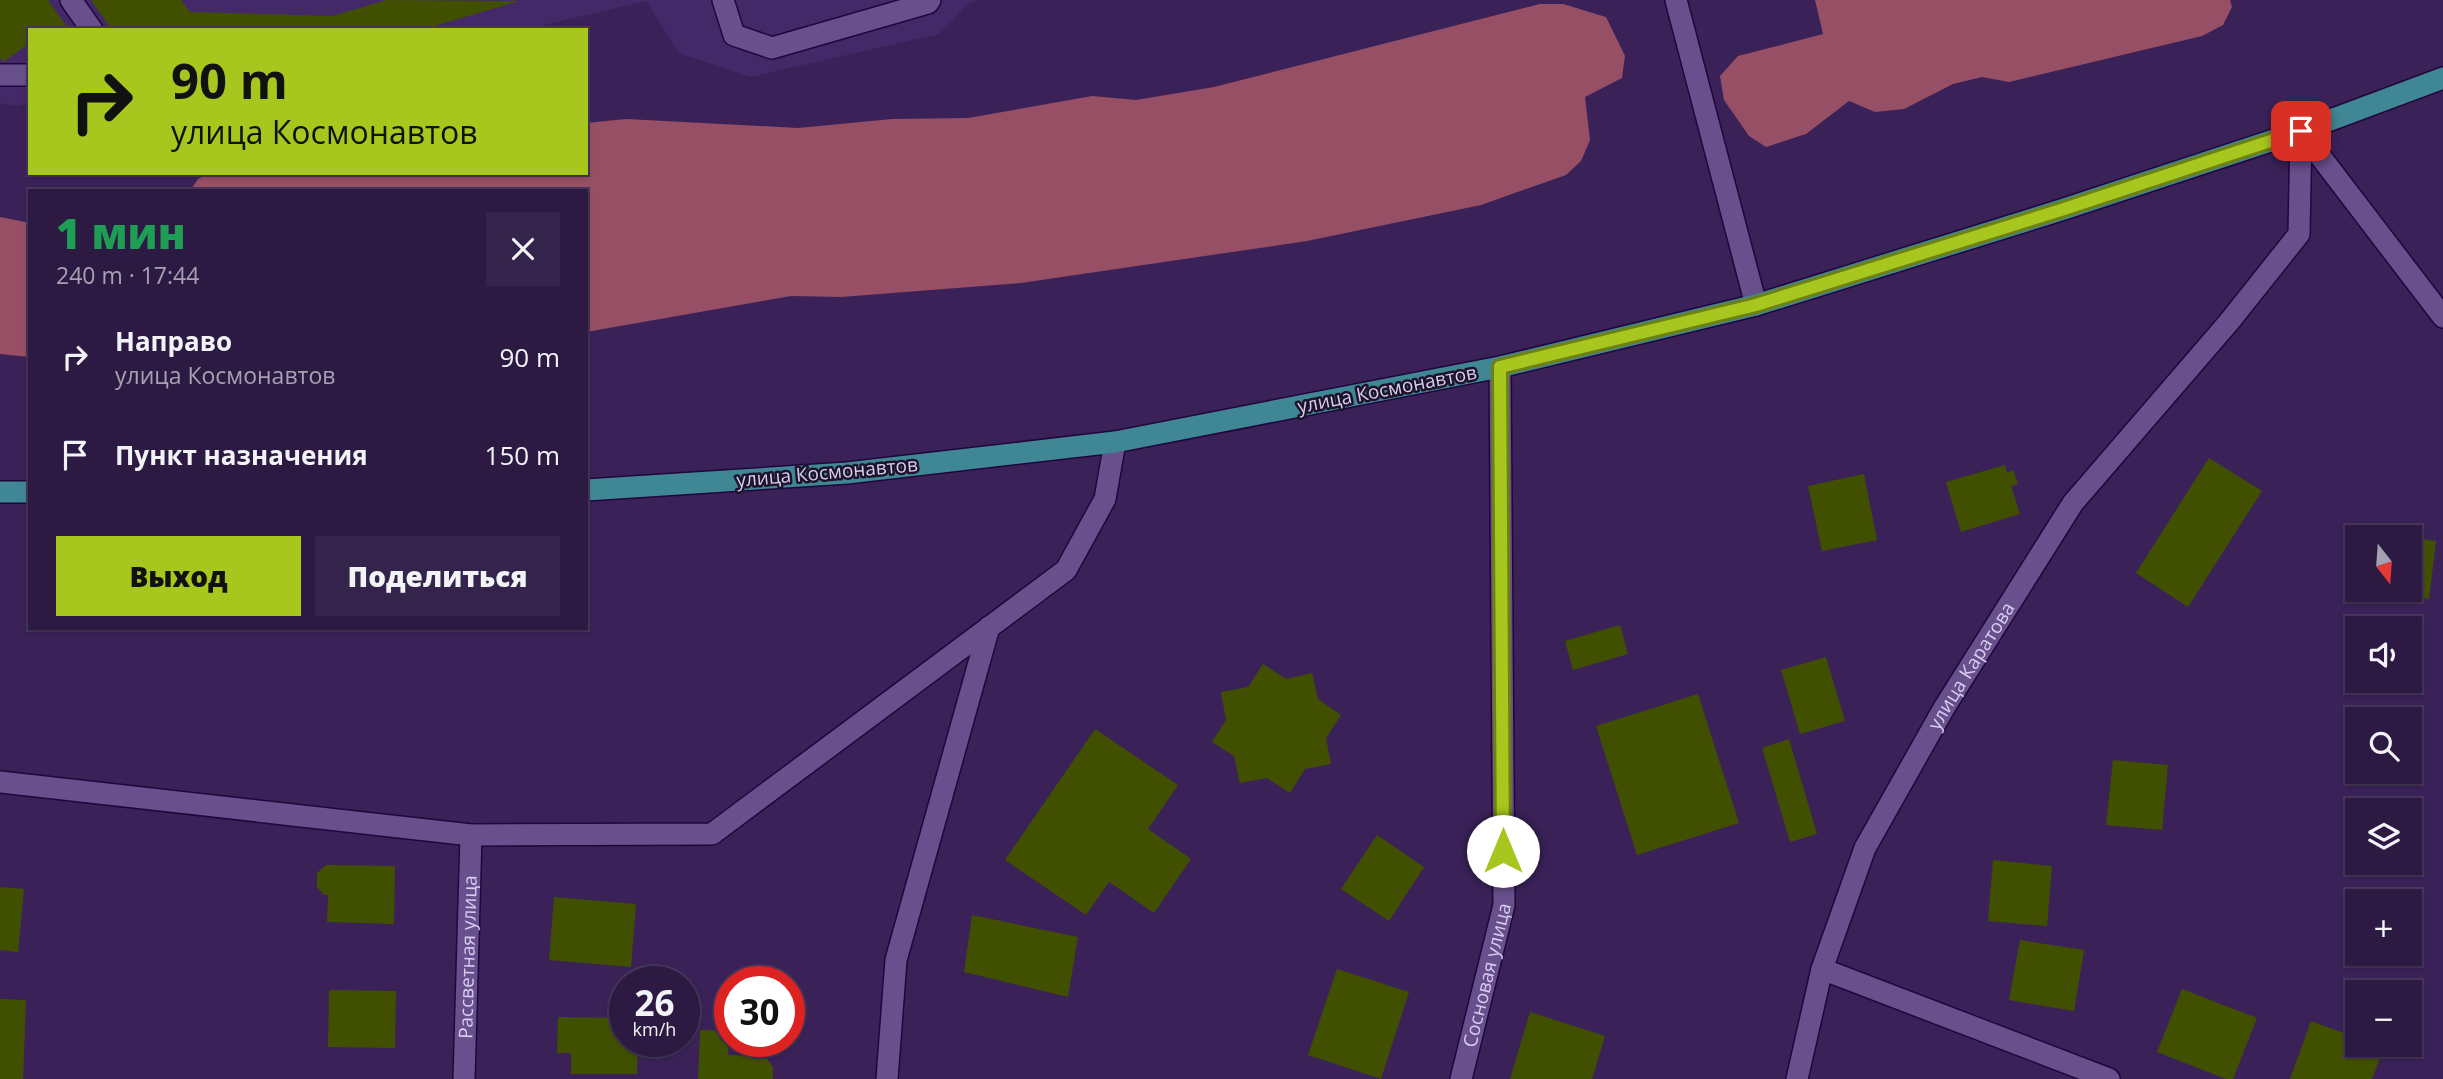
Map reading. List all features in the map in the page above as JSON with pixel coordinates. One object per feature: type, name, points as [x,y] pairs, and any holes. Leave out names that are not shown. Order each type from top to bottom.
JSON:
[{"type":"main road","name":"улица Космонавтов","points":[[588,490],[847,473],[1115,442],[1500,367],[1756,305],[2061,210],[2301,131],[2443,78]]},
{"type":"main road","points":[[0,492],[28,492]]},
{"type":"street","points":[[71,0],[91,28]]},
{"type":"street","points":[[723,0],[734,35],[772,48],[928,3],[930,0]]},
{"type":"street","points":[[1676,0],[1756,305]]},
{"type":"street","points":[[0,75],[28,75]]},
{"type":"street","points":[[2301,131],[2443,317]]},
{"type":"street","name":"улица Каратова","points":[[1797,1079],[1822,970],[1865,848],[1944,708],[2073,503],[2229,322],[2299,234],[2301,131]]},
{"type":"street","name":"Сосновая улица","points":[[1461,1079],[1504,905],[1500,367]]},
{"type":"street","points":[[0,782],[471,835],[712,834],[1066,569],[1105,499],[1115,442]]},
{"type":"street","points":[[887,1079],[896,960],[989,627]]},
{"type":"street","name":"Рассветная улица","points":[[464,1079],[471,835]]},
{"type":"street","points":[[1822,970],[2109,1079]]},
{"type":"shaded area","points":[[0,0],[979,0],[967,5],[939,34],[750,77],[679,53],[646,1],[531,28],[28,28],[28,104],[18,106],[0,103]]},
{"type":"shaded area","points":[[1815,0],[2230,0],[2232,7],[2223,25],[2202,36],[2009,82],[1982,77],[1953,84],[1904,109],[1875,112],[1849,101],[1806,134],[1766,147],[1749,136],[1724,100],[1720,76],[1738,56],[1823,34]]},
{"type":"shaded area","points":[[1540,4],[1563,4],[1606,17],[1625,56],[1622,78],[1585,97],[1590,140],[1581,161],[1566,175],[1481,205],[1307,241],[1021,283],[841,297],[791,296],[588,332],[588,189],[191,189],[198,179],[206,175],[588,175],[588,123],[626,119],[798,128],[892,119],[968,118],[1092,96],[1136,100],[1214,87]]},
{"type":"shaded area","points":[[0,217],[28,223],[28,357],[0,354]]},
{"type":"building","points":[[0,0],[48,0],[68,28],[28,28],[28,44],[3,62],[0,57]]},
{"type":"building","points":[[91,0],[181,0],[190,12],[332,16],[387,0],[519,1],[428,28],[111,28]]},
{"type":"building","points":[[2209,458],[2262,491],[2188,607],[2136,573]]},
{"type":"building","points":[[2005,465],[2007,473],[2013,470],[2018,484],[2011,486],[2020,514],[1961,532],[1946,482]]},
{"type":"building","points":[[1864,474],[1877,540],[1822,551],[1808,486]]},
{"type":"building","points":[[2422,539],[2436,541],[2429,599],[2422,598]]},
{"type":"building","points":[[1620,625],[1628,654],[1573,670],[1565,641]]},
{"type":"building","points":[[1826,657],[1845,721],[1800,734],[1781,670]]},
{"type":"building","points":[[1263,664],[1286,679],[1312,673],[1318,699],[1341,715],[1326,738],[1331,764],[1305,769],[1290,793],[1267,778],[1240,783],[1234,756],[1212,742],[1226,720],[1221,692],[1248,687]]},
{"type":"building","points":[[1698,694],[1739,823],[1637,855],[1596,726]]},
{"type":"building","points":[[1095,729],[1178,785],[1148,829],[1191,859],[1154,913],[1109,882],[1086,915],[1005,860]]},
{"type":"building","points":[[1789,739],[1817,834],[1790,842],[1762,748]]},
{"type":"building","points":[[2113,760],[2168,765],[2162,830],[2106,825]]},
{"type":"building","points":[[1377,835],[1424,867],[1389,921],[1341,889]]},
{"type":"building","points":[[1993,860],[2052,866],[2047,926],[1988,921]]},
{"type":"building","points":[[326,865],[395,866],[394,924],[327,922],[328,895],[324,895],[317,887],[317,873]]},
{"type":"building","points":[[0,887],[24,889],[18,952],[0,950]]},
{"type":"building","points":[[554,897],[636,904],[631,966],[549,960]]},
{"type":"building","points":[[972,915],[1078,937],[1068,997],[964,972]]},
{"type":"building","points":[[2020,940],[2084,950],[2074,1011],[2009,1000]]},
{"type":"building","points":[[1337,969],[1409,992],[1381,1079],[1308,1055]]},
{"type":"building","points":[[2182,989],[2257,1018],[2233,1079],[2226,1079],[2157,1052]]},
{"type":"building","points":[[329,990],[396,991],[395,1048],[328,1047]]},
{"type":"building","points":[[0,999],[26,1000],[23,1079],[0,1079]]},
{"type":"building","points":[[1530,1012],[1605,1036],[1592,1079],[1510,1079]]},
{"type":"building","points":[[558,1017],[609,1018],[609,1057],[638,1057],[637,1074],[571,1074],[571,1053],[557,1053]]},
{"type":"building","points":[[2311,1021],[2345,1034],[2345,1057],[2381,1057],[2372,1079],[2290,1079]]},
{"type":"building","points":[[700,1030],[714,1030],[714,1057],[766,1057],[773,1067],[773,1079],[698,1079]]},
{"type":"route","points":[[1503,851],[1500,367],[1756,305],[2061,210],[2301,131]]}]
